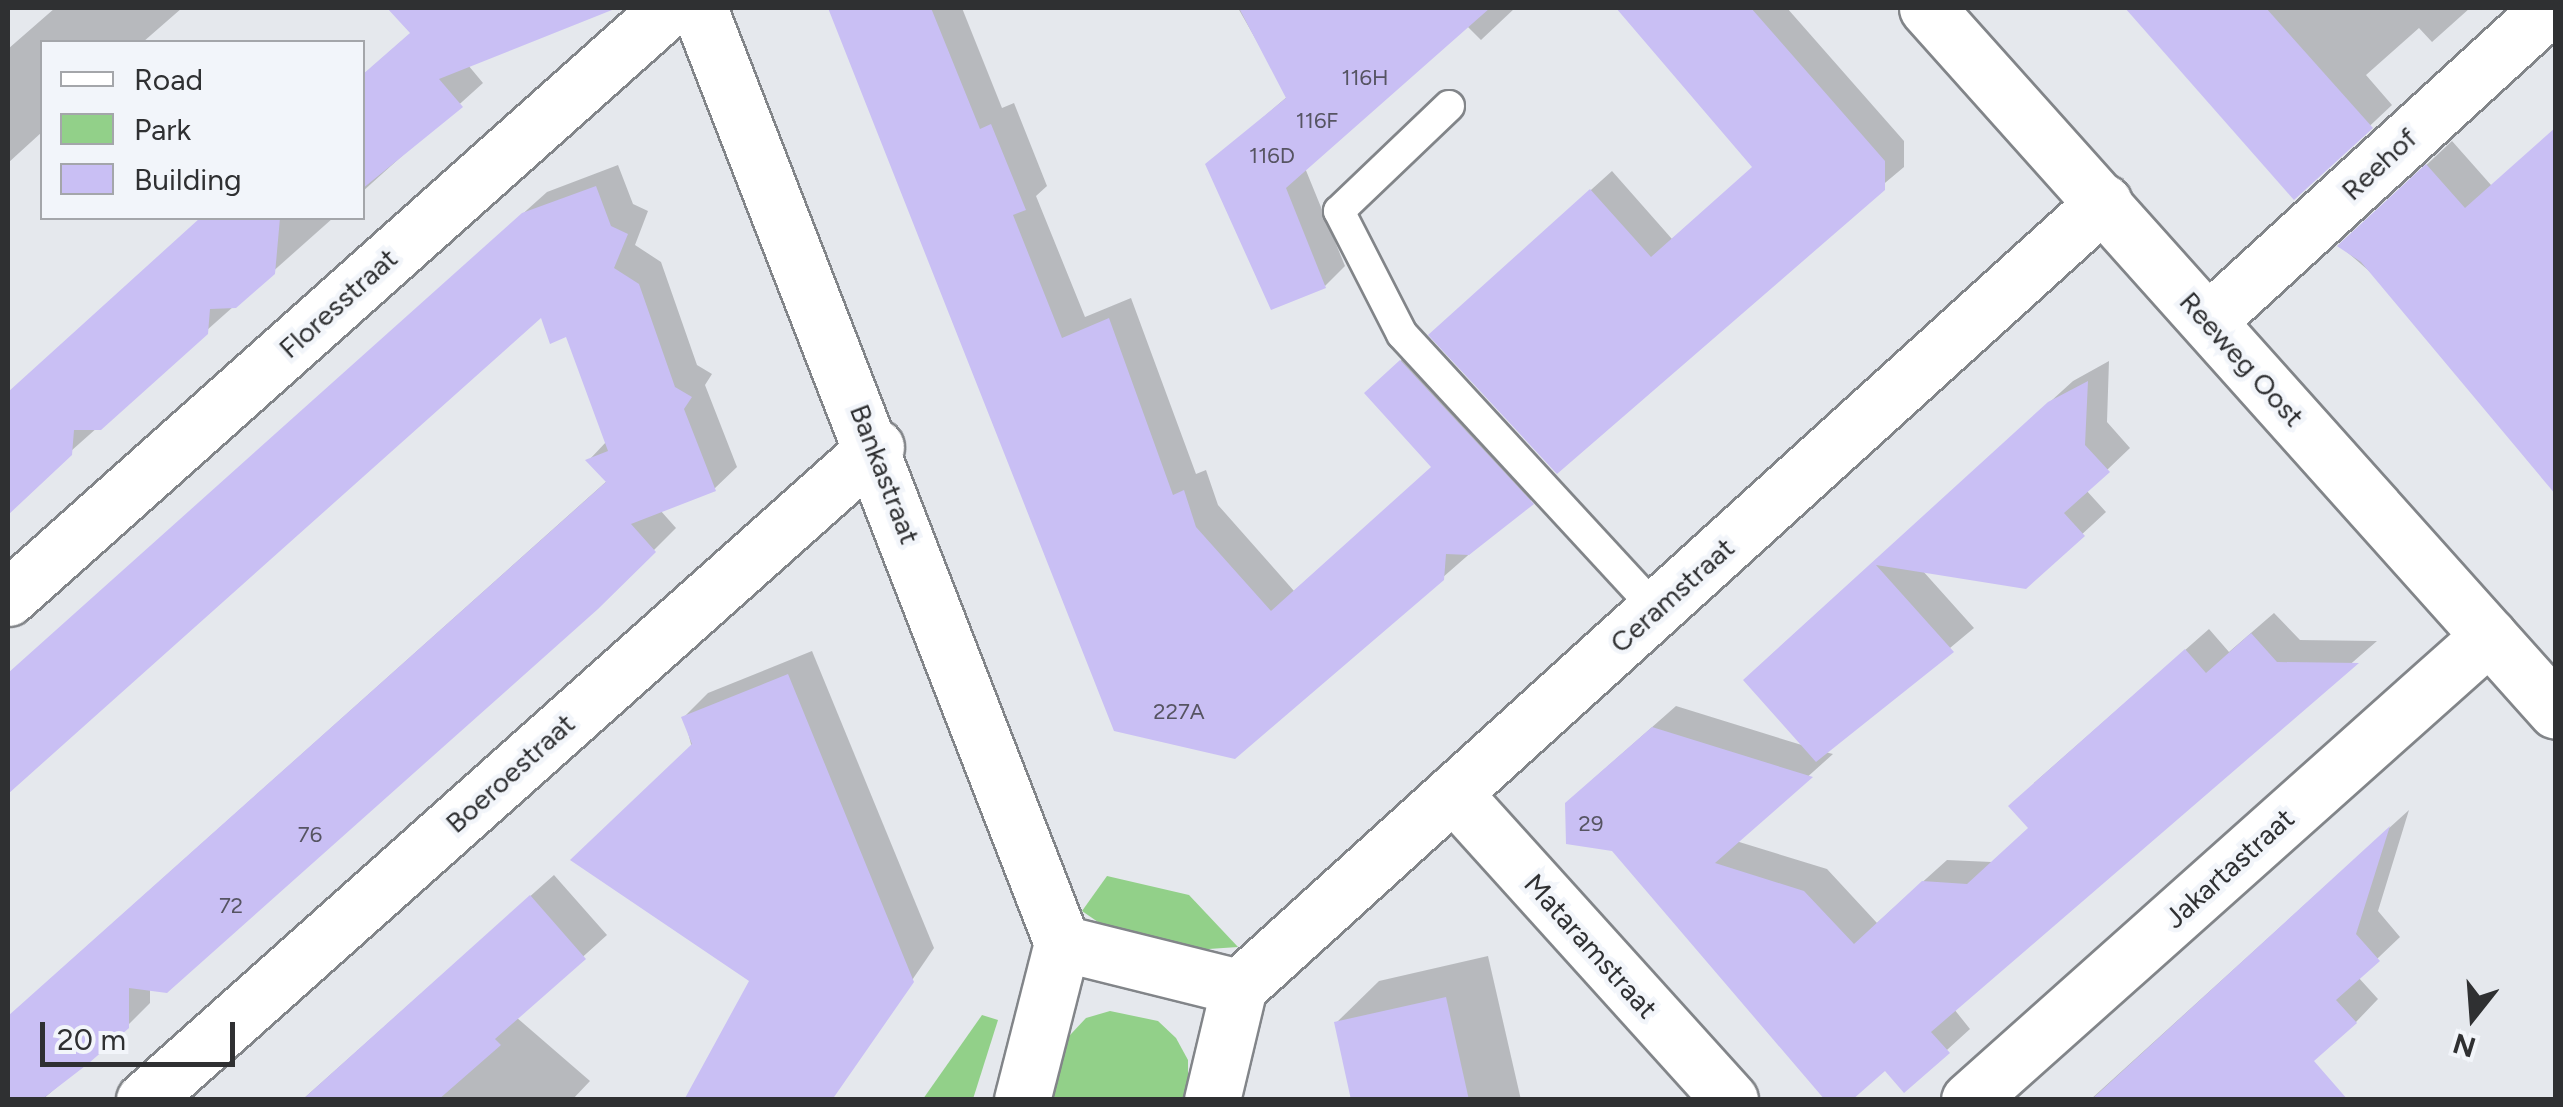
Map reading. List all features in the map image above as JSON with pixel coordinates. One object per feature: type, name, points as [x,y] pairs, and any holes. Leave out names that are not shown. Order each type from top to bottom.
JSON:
[{"type":"street","name":"Floresstraat","points":[[8,598],[669,8]]},
{"type":"street","name":"Bankastraat","points":[[699,8],[876,447],[1062,943]]},
{"type":"street","name":"Reeweg Oost","points":[[1927,8],[2556,712]]},
{"type":"street","name":"Reehof","points":[[2208,321],[2550,8]]},
{"type":"street","name":"Ceramstraat","points":[[1239,987],[2104,202]]},
{"type":"street","name":"Boeroestraat","points":[[144,1100],[876,447]]},
{"type":"street","name":"Jakartastraat","points":[[1968,1100],[2489,636]]},
{"type":"street","name":"Mataramstraat","points":[[1453,793],[1730,1100]]},
{"type":"street","points":[[1022,1100],[1062,943],[1239,987],[1212,1100]]},
{"type":"lane","points":[[1449,106],[1339,211],[1402,334],[1656,609]]},
{"type":"green space","points":[[1107,876],[1189,895],[1238,947],[1194,950],[1098,922],[1082,911]]},
{"type":"green space","points":[[1110,1011],[1158,1021],[1176,1038],[1188,1060],[1188,1099],[1052,1099],[1056,1050],[1086,1018]]},
{"type":"green space","points":[[982,1015],[998,1020],[973,1099],[923,1099]]},
{"type":"building","points":[[387,8],[612,10],[439,79],[463,107],[365,187],[365,72],[410,33]]},
{"type":"building","points":[[828,8],[931,8],[980,129],[991,124],[1026,210],[1013,215],[1062,338],[1109,318],[1173,495],[1184,490],[1196,527],[1271,611],[1431,467],[1364,393],[1400,360],[1534,504],[1469,555],[1446,554],[1444,580],[1235,759],[1114,731]]},
{"type":"building","points":[[1239,8],[1490,8],[1286,188],[1326,288],[1271,310],[1205,164],[1286,98]]},
{"type":"building","points":[[1616,8],[1751,8],[1885,161],[1885,190],[1557,474],[1428,335],[1590,189],[1651,257],[1752,167]]},
{"type":"building","points":[[2125,8],[2266,8],[2373,128],[2294,200]]},
{"type":"building","points":[[2556,127],[2556,495],[2361,262],[2337,246],[2426,164],[2465,208]]},
{"type":"building","points":[[596,186],[611,226],[628,234],[614,268],[639,284],[675,387],[692,397],[684,409],[716,491],[631,524],[656,552],[598,609],[167,993],[129,988],[129,1028],[89,1063],[41,1100],[8,1100],[8,1016],[606,482],[585,460],[608,451],[566,337],[550,344],[541,318],[8,794],[8,673],[522,213]]},
{"type":"building","points":[[198,220],[280,220],[275,274],[236,308],[210,309],[208,334],[101,430],[74,430],[72,455],[8,515],[8,392]]},
{"type":"building","points":[[2088,381],[2085,445],[2110,472],[2064,513],[2085,536],[2026,589],[1876,565],[1954,652],[1816,762],[1743,680],[2048,402]]},
{"type":"building","points":[[2251,633],[2277,662],[2359,663],[1931,1032],[1950,1053],[1904,1093],[1885,1071],[1852,1100],[1825,1100],[1612,851],[1566,844],[1565,803],[1652,727],[1813,777],[1715,863],[1804,891],[1854,944],[1922,881],[1967,884],[2028,828],[2008,806],[2185,649],[2206,673]]},
{"type":"building","points":[[788,674],[914,982],[832,1100],[684,1100],[749,981],[570,860],[692,744],[681,717]]},
{"type":"building","points":[[2390,826],[2356,934],[2380,961],[2336,1000],[2357,1023],[2314,1061],[2348,1100],[2091,1100]]},
{"type":"building","points":[[530,895],[586,959],[495,1039],[501,1045],[438,1100],[302,1100]]},
{"type":"building","points":[[1446,997],[1469,1100],[1351,1100],[1334,1022]]}]
